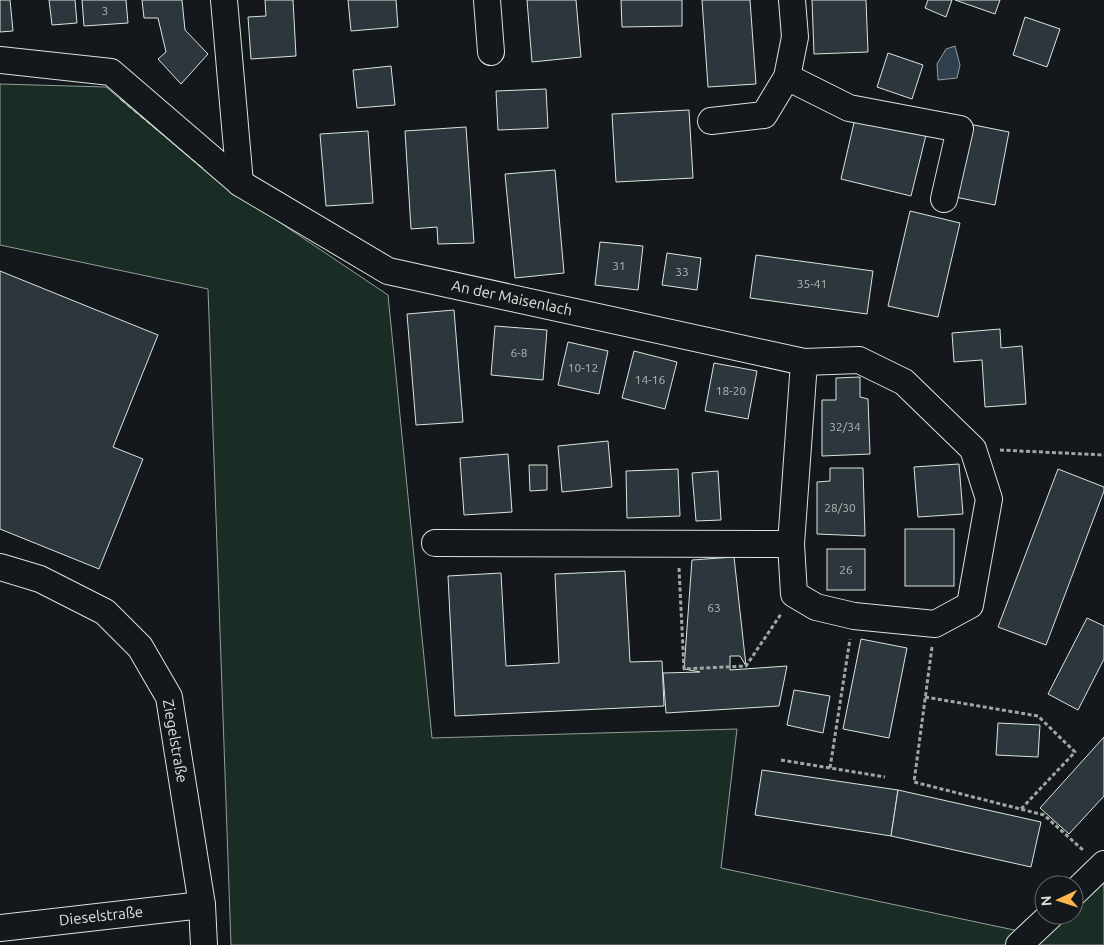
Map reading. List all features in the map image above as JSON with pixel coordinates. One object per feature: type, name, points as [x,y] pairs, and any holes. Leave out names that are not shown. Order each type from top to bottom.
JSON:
[{"type":"street","points":[[224,0],[240,183]]},
{"type":"street","points":[[486,0],[491,52]]},
{"type":"street","points":[[711,121],[764,115],[787,77],[795,37],[792,0]]},
{"type":"street","name":"An der Maisenlach","points":[[0,60],[111,72],[240,183],[388,271],[804,362],[859,360],[904,382],[973,449],[989,499],[970,605],[935,624]]},
{"type":"street","points":[[787,77],[849,108],[960,129],[944,199]]},
{"type":"street","points":[[804,362],[791,544],[794,594],[816,607],[854,616],[935,624]]},
{"type":"street","points":[[435,543],[791,544]]},
{"type":"street","name":"Ziegelstraße","points":[[0,567],[40,579],[105,612],[140,648],[169,697],[202,905],[204,945]]},
{"type":"street","points":[[1084,883],[1103,865]]},
{"type":"street","name":"Dieselstraße","points":[[0,928],[202,905]]},
{"type":"street","points":[[1019,945],[1040,925]]},
{"type":"path","points":[[973,449],[1104,456]]},
{"type":"path","points":[[678,545],[684,669],[746,666],[794,594]]},
{"type":"path","points":[[830,768],[854,616]]},
{"type":"path","points":[[935,624],[914,782],[1044,815],[1103,865]]},
{"type":"path","points":[[925,697],[1038,716],[1075,752],[1021,809]]},
{"type":"path","points":[[781,760],[885,777]]},
{"type":"green space","points":[[0,84],[106,87],[215,179],[388,295],[432,738],[737,729],[721,868],[1033,934],[1045,925],[1084,925],[1084,894],[1104,878],[1104,945],[231,945],[208,289],[0,245]]},
{"type":"water","points":[[955,46],[960,65],[957,78],[938,80],[937,64],[946,49]]},
{"type":"building","points":[[0,0],[10,0],[13,31],[0,32]]},
{"type":"building","points":[[49,0],[75,0],[77,23],[52,25]]},
{"type":"building","points":[[82,0],[126,0],[128,23],[84,26]]},
{"type":"building","points":[[142,0],[182,0],[185,30],[208,54],[181,84],[158,59],[166,52],[158,18],[144,18]]},
{"type":"building","points":[[265,0],[293,0],[296,56],[251,59],[248,17],[266,16]]},
{"type":"building","points":[[348,0],[396,0],[398,27],[351,31]]},
{"type":"building","points":[[527,0],[576,0],[581,57],[532,62]]},
{"type":"building","points":[[621,0],[682,0],[682,26],[622,27]]},
{"type":"building","points":[[702,0],[750,0],[756,84],[708,87]]},
{"type":"building","points":[[812,0],[866,0],[868,52],[814,54]]},
{"type":"building","points":[[928,0],[952,0],[946,17],[925,8]]},
{"type":"building","points":[[955,0],[1000,0],[995,14]]},
{"type":"building","points":[[1025,17],[1060,29],[1047,67],[1013,55]]},
{"type":"building","points":[[888,53],[923,65],[912,99],[877,87]]},
{"type":"building","points":[[391,66],[395,105],[357,108],[353,70]]},
{"type":"building","points":[[546,89],[548,128],[498,130],[496,91]]},
{"type":"building","points":[[689,110],[693,178],[616,182],[612,114]]},
{"type":"building","points":[[856,114],[927,131],[911,196],[841,179]]},
{"type":"building","points":[[969,124],[1009,132],[995,205],[955,197]]},
{"type":"building","points":[[466,127],[474,243],[438,244],[437,227],[411,229],[405,131]]},
{"type":"building","points":[[368,131],[373,203],[326,206],[320,134]]},
{"type":"building","points":[[555,170],[564,273],[515,278],[505,174]]},
{"type":"building","points":[[910,211],[960,223],[938,317],[888,306]]},
{"type":"building","points":[[600,242],[643,246],[638,290],[595,285]]},
{"type":"building","points":[[667,253],[701,258],[697,290],[662,285]]},
{"type":"building","points":[[756,255],[873,271],[867,314],[750,298]]},
{"type":"building","points":[[0,271],[158,335],[113,447],[143,459],[99,569],[0,529]]},
{"type":"building","points":[[454,310],[463,422],[416,425],[407,314]]},
{"type":"building","points":[[495,326],[547,330],[543,380],[491,375]]},
{"type":"building","points":[[1000,329],[1001,348],[1022,346],[1026,404],[985,407],[982,360],[954,362],[952,333]]},
{"type":"building","points":[[568,342],[608,351],[599,394],[558,385]]},
{"type":"building","points":[[634,351],[677,362],[665,409],[622,398]]},
{"type":"building","points":[[714,363],[757,371],[748,419],[705,411]]},
{"type":"building","points":[[860,377],[860,397],[868,399],[870,454],[822,456],[822,400],[836,400],[836,378]]},
{"type":"building","points":[[608,441],[612,487],[562,492],[558,446]]},
{"type":"building","points":[[508,454],[512,512],[464,515],[460,458]]},
{"type":"building","points":[[959,464],[963,514],[918,517],[914,467]]},
{"type":"building","points":[[529,465],[547,465],[547,490],[530,491]]},
{"type":"building","points":[[830,468],[863,468],[865,536],[817,534],[817,482],[830,481]]},
{"type":"building","points":[[678,469],[680,516],[627,518],[626,471]]},
{"type":"building","points":[[1058,469],[1104,487],[1104,491],[1046,645],[998,627]]},
{"type":"building","points":[[718,471],[721,520],[696,521],[692,473]]},
{"type":"building","points":[[905,529],[954,529],[954,586],[905,586]]},
{"type":"building","points":[[827,549],[865,549],[865,590],[827,590]]},
{"type":"building","points":[[734,557],[746,666],[740,656],[730,656],[730,670],[787,666],[779,706],[666,713],[663,673],[700,672],[684,669],[692,560]]},
{"type":"building","points":[[625,571],[630,662],[662,661],[664,706],[455,716],[448,576],[501,573],[506,666],[559,663],[555,574]]},
{"type":"building","points":[[1087,618],[1104,626],[1104,659],[1078,710],[1048,694]]},
{"type":"building","points":[[861,639],[907,648],[889,738],[843,729]]},
{"type":"building","points":[[794,690],[830,696],[823,733],[787,725]]},
{"type":"building","points":[[998,723],[1040,725],[1038,757],[996,755]]},
{"type":"building","points":[[1104,737],[1104,796],[1069,834],[1040,808]]},
{"type":"building","points":[[762,770],[898,790],[891,836],[755,815]]},
{"type":"building","points":[[898,790],[1041,822],[1031,867],[891,836]]},
{"type":"fence","points":[[120,99],[205,170]]}]
